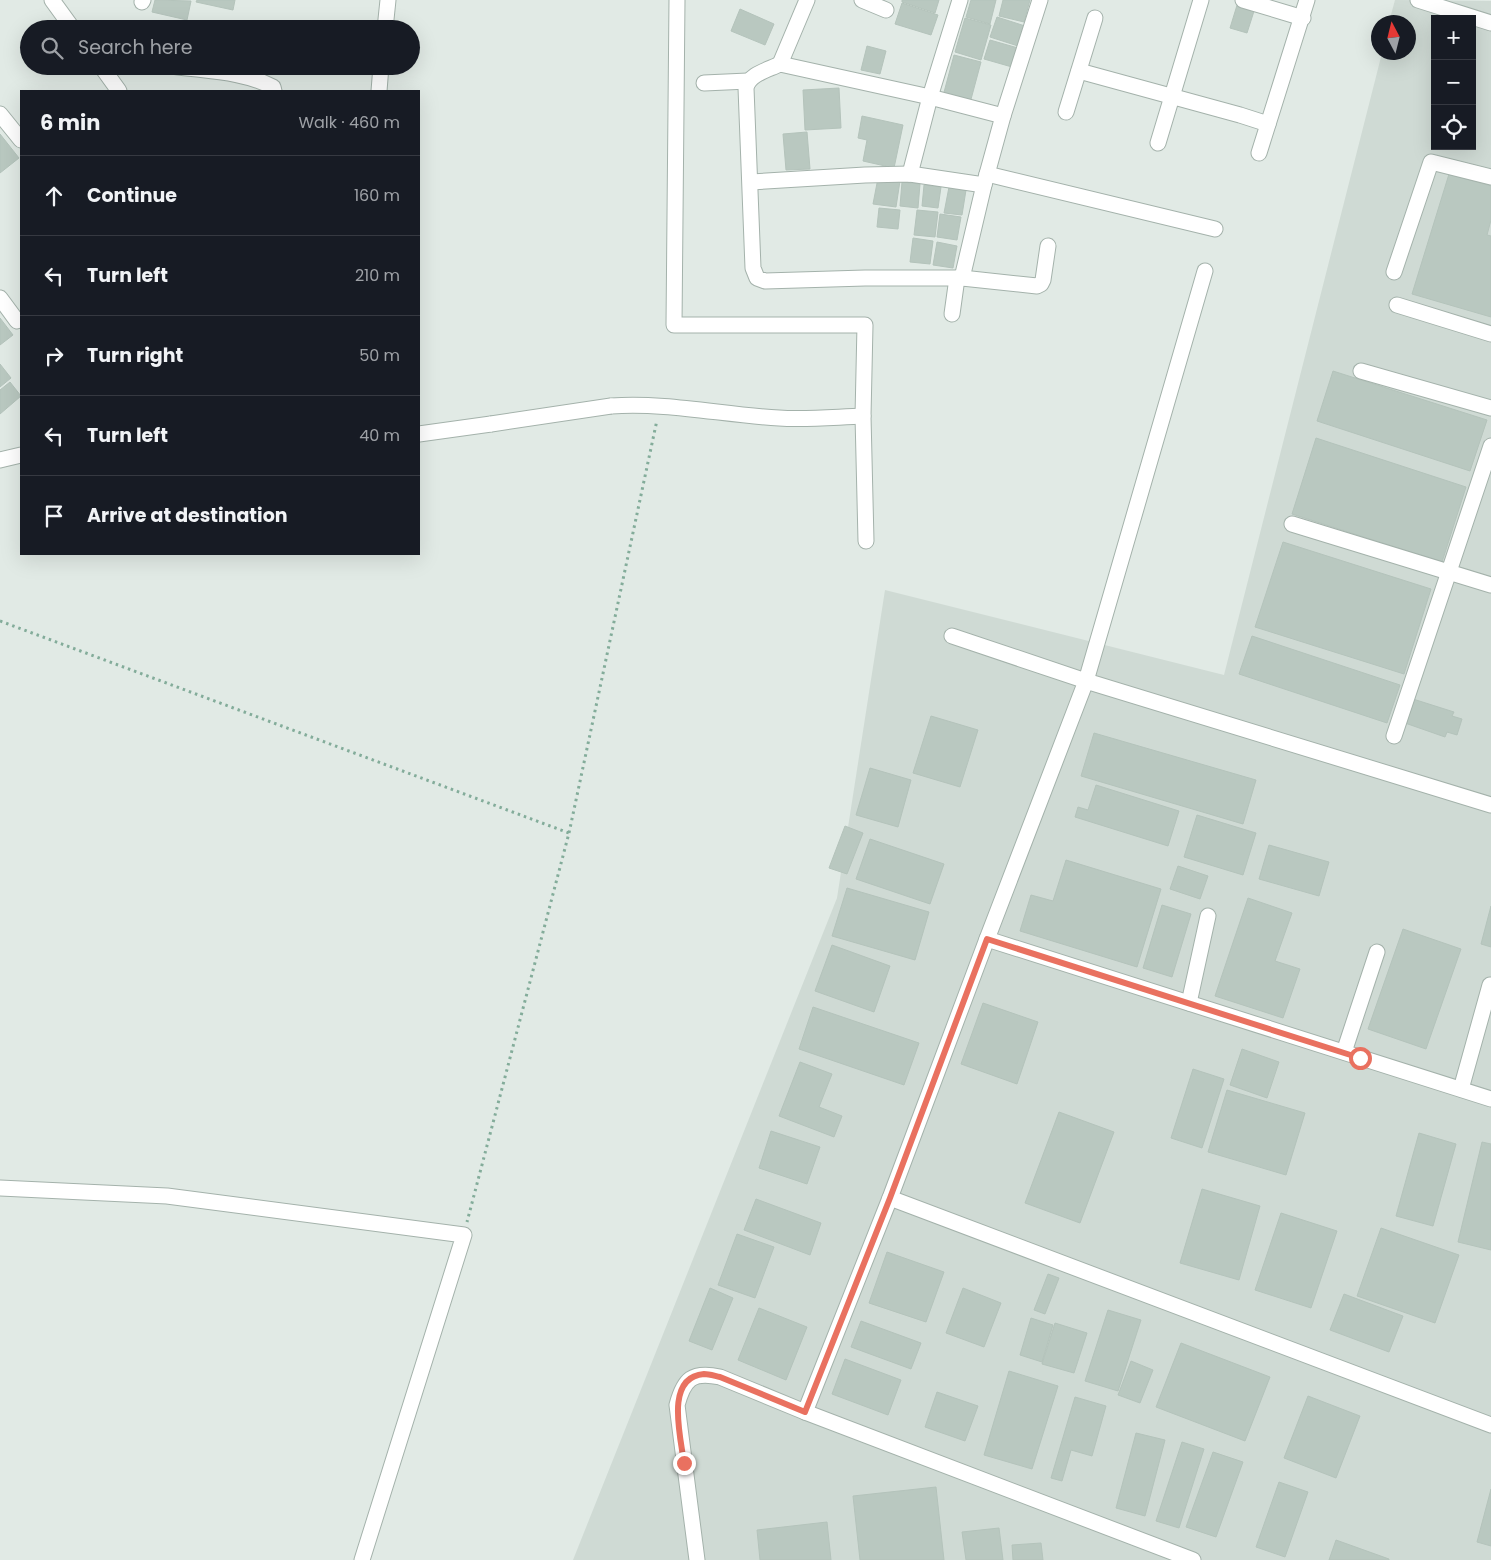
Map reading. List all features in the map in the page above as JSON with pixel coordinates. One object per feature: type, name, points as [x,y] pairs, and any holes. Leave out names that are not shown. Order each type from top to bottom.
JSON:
[{"type":"street","points":[[52,0],[66,20]]},
{"type":"street","points":[[386,20],[388,0]]},
{"type":"street","points":[[678,0],[674,325],[865,325],[863,416],[866,541]]},
{"type":"street","points":[[780,64],[806,0]]},
{"type":"street","points":[[862,0],[886,10]]},
{"type":"street","points":[[910,174],[930,97],[960,0]]},
{"type":"street","points":[[952,314],[1003,116],[1040,0]]},
{"type":"street","points":[[1158,143],[1201,0]]},
{"type":"street","points":[[1243,0],[1303,18]]},
{"type":"street","points":[[1258,153],[1303,18],[1307,0]]},
{"type":"street","points":[[1418,0],[1491,23]]},
{"type":"street","points":[[1066,112],[1095,18]]},
{"type":"street","points":[[1003,116],[930,97],[780,64],[752,77],[748,81],[746,88],[753,268],[757,278],[765,281],[960,278],[1037,286],[1043,280],[1048,246]]},
{"type":"street","points":[[1079,72],[1268,124]]},
{"type":"street","points":[[107,75],[118,90]]},
{"type":"street","points":[[233,75],[260,80],[272,87],[274,90]]},
{"type":"street","points":[[379,90],[381,75]]},
{"type":"street","points":[[704,83],[748,81]]},
{"type":"street","points":[[0,116],[20,139]]},
{"type":"street","points":[[1394,272],[1431,162],[1491,177]]},
{"type":"street","points":[[750,182],[910,174],[986,180],[1215,229]]},
{"type":"street","points":[[805,1412],[890,1198],[1086,681],[1205,271]]},
{"type":"street","points":[[0,298],[17,321]]},
{"type":"street","points":[[1397,305],[1491,334]]},
{"type":"street","points":[[1361,371],[1491,408]]},
{"type":"street","points":[[420,434],[611,406],[637,404],[780,418],[863,416]]},
{"type":"street","points":[[1394,736],[1491,446]]},
{"type":"street","points":[[0,460],[20,455]]},
{"type":"street","points":[[1292,524],[1491,585]]},
{"type":"street","points":[[952,636],[1086,681],[1491,805]]},
{"type":"street","points":[[1189,1003],[1208,916]]},
{"type":"street","points":[[987,939],[1491,1099]]},
{"type":"street","points":[[1344,1052],[1377,952]]},
{"type":"street","points":[[1460,1089],[1490,985]]},
{"type":"street","points":[[0,1188],[167,1196],[464,1235],[362,1560]]},
{"type":"street","points":[[890,1198],[1491,1425]]},
{"type":"street","points":[[697,1560],[677,1405],[682,1388],[693,1377],[705,1374],[720,1377],[805,1412],[1194,1560]]},
{"type":"path","points":[[464,1235],[570,833],[660,406]]},
{"type":"path","points":[[0,621],[570,833]]},
{"type":"shaded area","points":[[1395,0],[1491,1],[1491,1560],[573,1560],[837,898],[885,590],[1224,675],[1380,60],[1416,60],[1416,15],[1391,15]]},
{"type":"building","points":[[155,0],[191,1],[187,20],[152,12]]},
{"type":"building","points":[[197,0],[235,0],[233,10],[196,2]]},
{"type":"building","points":[[902,0],[939,0],[935,13],[902,2]]},
{"type":"building","points":[[971,0],[996,0],[990,24],[966,17]]},
{"type":"building","points":[[1003,0],[1030,0],[1024,22],[999,16]]},
{"type":"building","points":[[1238,2],[1255,8],[1247,33],[1230,28]]},
{"type":"building","points":[[902,3],[938,15],[931,35],[895,24]]},
{"type":"building","points":[[740,9],[774,24],[765,45],[731,31]]},
{"type":"building","points":[[997,17],[1025,26],[1018,46],[990,37]]},
{"type":"building","points":[[965,18],[991,25],[981,60],[955,52]]},
{"type":"building","points":[[990,40],[1018,48],[1012,67],[984,59]]},
{"type":"building","points":[[867,46],[886,51],[880,74],[861,70]]},
{"type":"building","points":[[954,55],[981,62],[970,103],[943,96]]},
{"type":"building","points":[[839,88],[841,128],[805,130],[803,90]]},
{"type":"building","points":[[862,116],[903,125],[894,168],[863,161],[867,140],[858,138]]},
{"type":"building","points":[[807,132],[810,169],[786,170],[783,134]]},
{"type":"building","points":[[0,134],[19,158],[0,173]]},
{"type":"building","points":[[1449,174],[1491,186],[1491,220],[1487,235],[1491,236],[1491,317],[1412,294]]},
{"type":"building","points":[[878,178],[900,181],[896,207],[873,204]]},
{"type":"building","points":[[902,182],[920,184],[918,208],[900,206]]},
{"type":"building","points":[[924,185],[941,187],[938,208],[922,206]]},
{"type":"building","points":[[949,187],[966,190],[962,215],[944,213]]},
{"type":"building","points":[[879,208],[900,210],[898,229],[877,227]]},
{"type":"building","points":[[917,210],[938,212],[935,237],[914,235]]},
{"type":"building","points":[[940,214],[961,217],[957,240],[937,237]]},
{"type":"building","points":[[913,238],[933,241],[930,264],[910,262]]},
{"type":"building","points":[[937,242],[957,246],[953,268],[933,265]]},
{"type":"building","points":[[0,318],[13,335],[0,345]]},
{"type":"building","points":[[0,364],[11,378],[0,387]]},
{"type":"building","points":[[1333,371],[1487,420],[1470,471],[1317,421]]},
{"type":"building","points":[[10,382],[20,397],[0,414],[0,390]]},
{"type":"building","points":[[1316,438],[1466,487],[1442,562],[1292,514]]},
{"type":"building","points":[[1283,542],[1431,589],[1404,674],[1255,627]]},
{"type":"building","points":[[1252,636],[1400,685],[1387,723],[1239,674]]},
{"type":"building","points":[[1413,699],[1454,712],[1452,716],[1462,719],[1457,735],[1447,732],[1445,737],[1405,723]]},
{"type":"building","points":[[931,716],[978,730],[960,787],[913,773]]},
{"type":"building","points":[[1094,733],[1256,780],[1243,824],[1081,776]]},
{"type":"building","points":[[870,768],[911,780],[898,827],[856,815]]},
{"type":"building","points":[[1096,785],[1179,811],[1168,846],[1075,817],[1078,807],[1088,810]]},
{"type":"building","points":[[1197,815],[1256,833],[1243,875],[1184,857]]},
{"type":"building","points":[[845,826],[863,833],[847,874],[829,868]]},
{"type":"building","points":[[870,839],[944,864],[930,904],[856,879]]},
{"type":"building","points":[[1269,845],[1329,862],[1319,896],[1259,879]]},
{"type":"building","points":[[1066,860],[1161,889],[1137,967],[1020,931],[1031,895],[1053,901]]},
{"type":"building","points":[[1178,866],[1208,876],[1200,899],[1170,889]]},
{"type":"building","points":[[847,888],[929,912],[915,960],[832,936]]},
{"type":"building","points":[[1248,898],[1292,913],[1275,961],[1300,969],[1283,1018],[1215,996]]},
{"type":"building","points":[[1162,905],[1191,914],[1172,977],[1143,968]]},
{"type":"building","points":[[1491,906],[1491,947],[1481,944]]},
{"type":"building","points":[[1403,929],[1461,949],[1426,1049],[1368,1029]]},
{"type":"building","points":[[832,945],[890,966],[874,1012],[815,991]]},
{"type":"building","points":[[983,1003],[1038,1022],[1017,1084],[961,1064]]},
{"type":"building","points":[[813,1007],[919,1043],[904,1085],[799,1049]]},
{"type":"building","points":[[1242,1049],[1279,1062],[1267,1098],[1230,1085]]},
{"type":"building","points":[[800,1062],[832,1074],[819,1107],[842,1116],[834,1137],[779,1116]]},
{"type":"building","points":[[1193,1069],[1224,1079],[1202,1148],[1171,1138]]},
{"type":"building","points":[[1227,1090],[1305,1113],[1286,1175],[1208,1152]]},
{"type":"building","points":[[1059,1112],[1114,1132],[1080,1223],[1025,1203]]},
{"type":"building","points":[[771,1131],[820,1147],[807,1184],[759,1168]]},
{"type":"building","points":[[1419,1133],[1456,1144],[1433,1226],[1396,1216]]},
{"type":"building","points":[[1482,1142],[1491,1144],[1491,1250],[1458,1242]]},
{"type":"building","points":[[1202,1189],[1260,1206],[1239,1280],[1180,1263]]},
{"type":"building","points":[[756,1199],[821,1223],[810,1255],[744,1230]]},
{"type":"building","points":[[1281,1213],[1337,1231],[1311,1308],[1255,1290]]},
{"type":"building","points":[[1381,1228],[1459,1255],[1435,1323],[1357,1296]]},
{"type":"building","points":[[737,1234],[774,1247],[755,1298],[718,1285]]},
{"type":"building","points":[[887,1252],[944,1272],[926,1322],[869,1303]]},
{"type":"building","points":[[1048,1274],[1059,1278],[1045,1314],[1034,1310]]},
{"type":"building","points":[[710,1288],[733,1298],[712,1350],[689,1341]]},
{"type":"building","points":[[963,1288],[1001,1303],[984,1347],[946,1333]]},
{"type":"building","points":[[1344,1294],[1403,1316],[1389,1352],[1330,1330]]},
{"type":"building","points":[[759,1308],[807,1327],[786,1380],[738,1360]]},
{"type":"building","points":[[1108,1310],[1141,1320],[1118,1391],[1085,1381]]},
{"type":"building","points":[[1031,1318],[1053,1325],[1042,1362],[1020,1355]]},
{"type":"building","points":[[861,1321],[921,1343],[911,1369],[851,1347]]},
{"type":"building","points":[[1055,1323],[1087,1333],[1074,1373],[1042,1364]]},
{"type":"building","points":[[1181,1343],[1270,1377],[1245,1441],[1156,1407]]},
{"type":"building","points":[[845,1359],[901,1380],[888,1415],[832,1394]]},
{"type":"building","points":[[1131,1361],[1153,1370],[1140,1403],[1118,1395]]},
{"type":"building","points":[[1009,1371],[1058,1386],[1032,1469],[984,1455]]},
{"type":"building","points":[[937,1392],[978,1406],[965,1441],[925,1427]]},
{"type":"building","points":[[1308,1396],[1360,1416],[1336,1478],[1284,1458]]},
{"type":"building","points":[[1075,1397],[1106,1406],[1092,1456],[1071,1450],[1062,1481],[1051,1478]]},
{"type":"building","points":[[1136,1433],[1165,1440],[1145,1516],[1116,1508]]},
{"type":"building","points":[[1182,1442],[1204,1449],[1179,1528],[1156,1521]]},
{"type":"building","points":[[1213,1452],[1243,1462],[1216,1537],[1186,1527]]},
{"type":"building","points":[[1279,1482],[1308,1492],[1285,1557],[1256,1547]]},
{"type":"building","points":[[936,1487],[944,1560],[860,1560],[853,1496]]},
{"type":"building","points":[[1491,1489],[1491,1546],[1477,1542]]},
{"type":"building","points":[[827,1522],[831,1560],[760,1560],[757,1530]]},
{"type":"building","points":[[999,1528],[1003,1560],[966,1560],[962,1532]]},
{"type":"building","points":[[1336,1540],[1389,1559],[1389,1560],[1329,1560]]},
{"type":"building","points":[[1041,1543],[1043,1560],[1013,1560],[1012,1545]]},
{"type":"route","points":[[684,1463],[677,1405],[682,1388],[693,1377],[705,1374],[720,1377],[805,1412],[890,1198],[987,939],[1360,1058]]}]
